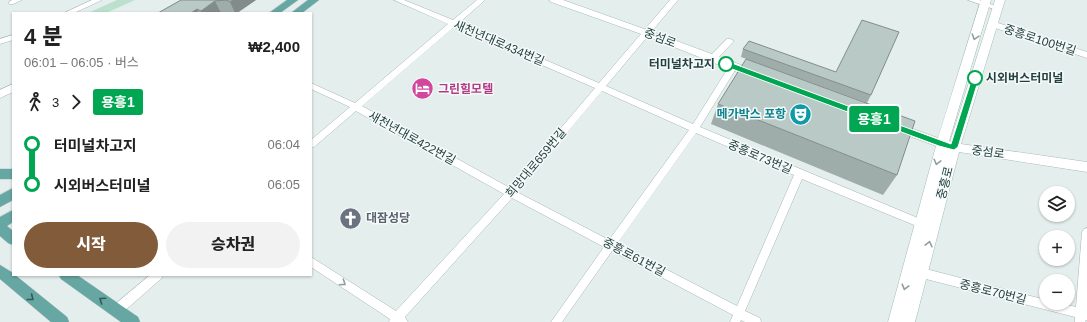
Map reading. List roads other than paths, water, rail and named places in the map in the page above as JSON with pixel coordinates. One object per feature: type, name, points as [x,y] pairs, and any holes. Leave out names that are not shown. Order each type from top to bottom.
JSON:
[{"type":"main road","points":[[275,12],[293,0]]},
{"type":"main road","points":[[297,12],[314,0]]},
{"type":"main road","name":"중섬로","points":[[554,0],[647,33],[770,80]]},
{"type":"main road","name":"중흥로","points":[[908,322],[922,274],[948,146],[986,2]]},
{"type":"main road","name":"중흥로","points":[[895,322],[922,224],[948,146],[999,4]]},
{"type":"main road","points":[[0,94],[12,88]]},
{"type":"main road","name":"중섬로","points":[[888,124],[948,146],[1087,167]]},
{"type":"main road","points":[[0,174],[12,174]]},
{"type":"main road","points":[[0,202],[12,194]]},
{"type":"main road","points":[[0,224],[12,216]]},
{"type":"main road","points":[[0,228],[12,238]]},
{"type":"main road","points":[[1,272],[62,322]]},
{"type":"main road","points":[[67,276],[134,322]]},
{"type":"street","points":[[70,12],[98,0]]},
{"type":"street","name":"새천년대로434번길","points":[[398,0],[600,86]]},
{"type":"street","points":[[312,144],[481,0]]},
{"type":"street","name":"희망대로659번길","points":[[398,321],[511,193],[674,0]]},
{"type":"street","points":[[972,0],[999,4]]},
{"type":"street","name":"중흥로100번길","points":[[992,24],[1087,55]]},
{"type":"street","points":[[0,42],[12,37]]},
{"type":"street","points":[[712,59],[730,41]]},
{"type":"street","points":[[556,322],[694,129],[733,66]]},
{"type":"street","name":"새천년대로422번길","points":[[312,86],[356,107],[511,193]]},
{"type":"street","name":"중흥로73번길","points":[[600,86],[694,129],[922,224]]},
{"type":"street","points":[[737,318],[800,173]]},
{"type":"street","name":"중흥로61번길","points":[[511,193],[611,244],[737,318],[756,322]]},
{"type":"street","points":[[1083,317],[1087,232]]},
{"type":"street","points":[[312,262],[398,321]]},
{"type":"street","name":"중흥로70번길","points":[[922,274],[1083,317]]},
{"type":"street","points":[[117,310],[157,276]]},
{"type":"place","name":"터미널차고지","points":[[726,64]]},
{"type":"place","name":"시외버스터미널","points":[[975,78]]},
{"type":"place","name":"그린힐모텔","points":[[423,89]]},
{"type":"place","name":"메가박스 포항","points":[[801,114]]},
{"type":"place","name":"대잠성당","points":[[350,218]]}]
